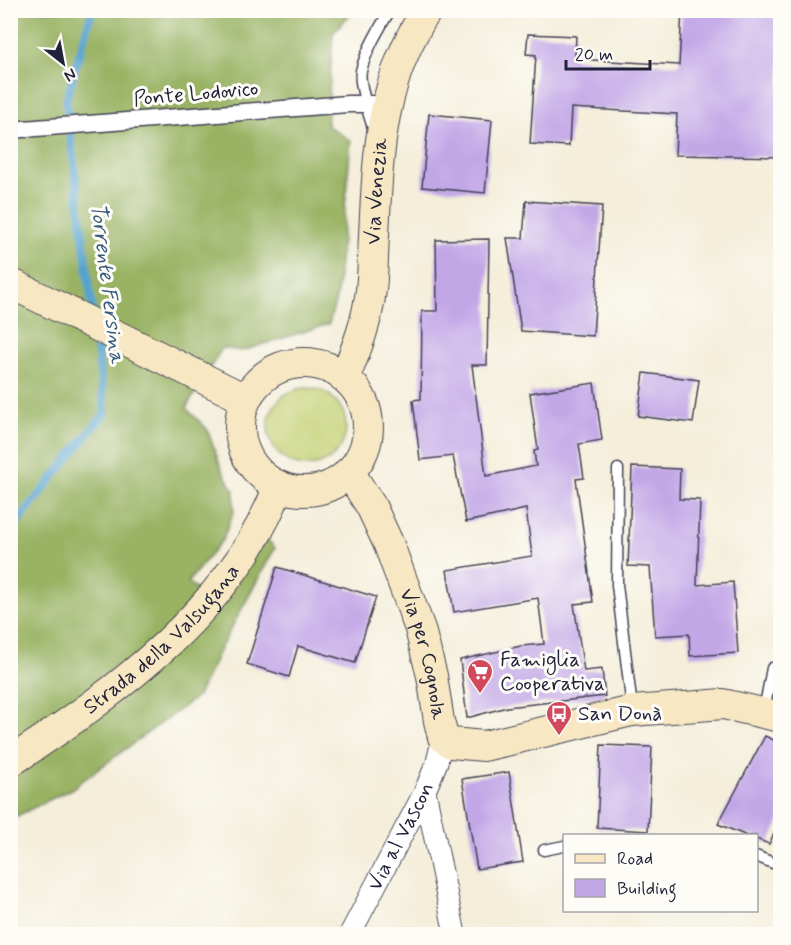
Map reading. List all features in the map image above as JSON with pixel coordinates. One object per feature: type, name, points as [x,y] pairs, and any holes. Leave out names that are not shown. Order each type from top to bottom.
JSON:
[{"type":"main road","name":"Via Venezia","points":[[345,377],[361,340],[371,290],[380,144],[376,104],[427,10]]},
{"type":"main road","points":[[10,283],[245,399]]},
{"type":"main road","points":[[310,363],[329,368],[345,377],[361,398],[368,424],[363,450],[349,472],[333,483],[314,490],[301,491],[279,486],[255,469],[245,453],[240,434],[240,414],[245,399],[258,381],[274,370],[292,364],[310,363]]},
{"type":"main road","name":"Via per Cognola","points":[[349,472],[371,506],[420,629],[432,676],[443,737],[451,743],[484,746],[632,711],[723,704],[772,714]]},
{"type":"main road","name":"Strada della Valsugana","points":[[10,762],[73,721],[129,678],[182,629],[239,563],[265,520],[279,486]]},
{"type":"street","name":"Ponte Lodovico","points":[[10,130],[376,104]]},
{"type":"street","name":"Via al Vascon","points":[[350,934],[425,791],[437,762],[443,737]]},
{"type":"street","points":[[425,791],[455,934]]},
{"type":"lane","points":[[376,104],[360,73],[374,39],[390,10]]},
{"type":"lane","points":[[618,469],[617,585],[632,711]]},
{"type":"lane","name":"Via per Cognola","points":[[772,668],[772,714]]},
{"type":"lane","points":[[544,850],[563,846]]},
{"type":"lane","points":[[758,857],[780,866]]},
{"type":"green space","points":[[11,11],[353,11],[333,33],[327,125],[351,141],[337,295],[329,324],[242,351],[222,348],[186,408],[207,429],[222,470],[234,491],[234,511],[223,539],[188,582],[208,600],[267,539],[275,548],[220,649],[198,696],[71,789],[11,819]]},
{"type":"green space","points":[[307,388],[322,391],[335,399],[343,412],[346,427],[343,442],[335,455],[322,463],[307,466],[292,463],[279,455],[271,442],[268,427],[271,412],[279,399],[292,391]]},
{"type":"building","points":[[682,10],[780,10],[780,157],[675,155],[677,114],[571,108],[569,146],[530,144],[536,55],[526,54],[528,34],[576,36],[575,59],[679,65]]},
{"type":"building","points":[[429,114],[492,120],[485,193],[422,187]]},
{"type":"building","points":[[526,201],[602,206],[593,336],[521,331],[507,238],[523,238]]},
{"type":"building","points":[[489,239],[487,365],[472,365],[486,476],[536,466],[534,451],[538,450],[530,393],[594,383],[602,440],[579,444],[584,478],[576,479],[593,602],[574,604],[584,671],[602,669],[605,696],[507,707],[467,718],[460,660],[521,646],[544,644],[538,598],[454,612],[447,570],[532,556],[526,509],[466,522],[453,456],[420,460],[413,400],[421,399],[422,311],[437,311],[436,240]]},
{"type":"building","points":[[644,373],[699,380],[693,423],[638,416]]},
{"type":"building","points":[[632,467],[680,469],[679,499],[700,500],[697,585],[733,582],[738,653],[690,656],[689,634],[655,636],[650,567],[628,566]]},
{"type":"building","points":[[277,567],[376,597],[355,663],[298,646],[289,677],[247,664]]},
{"type":"building","points":[[765,736],[780,743],[780,821],[769,844],[758,840],[758,834],[742,834],[718,824]]},
{"type":"building","points":[[601,745],[652,747],[648,831],[597,828]]},
{"type":"building","points":[[509,772],[523,862],[477,869],[462,779]]},
{"type":"waterway","name":"Torrente Fersina","points":[[92,10],[66,101],[93,315]]},
{"type":"waterway","name":"Torrente Fersina","points":[[10,531],[105,413],[95,331]]},
{"type":"place","name":"Famiglia Cooperativa","points":[[480,695]]},
{"type":"place","name":"San Donà","points":[[559,737]]}]
